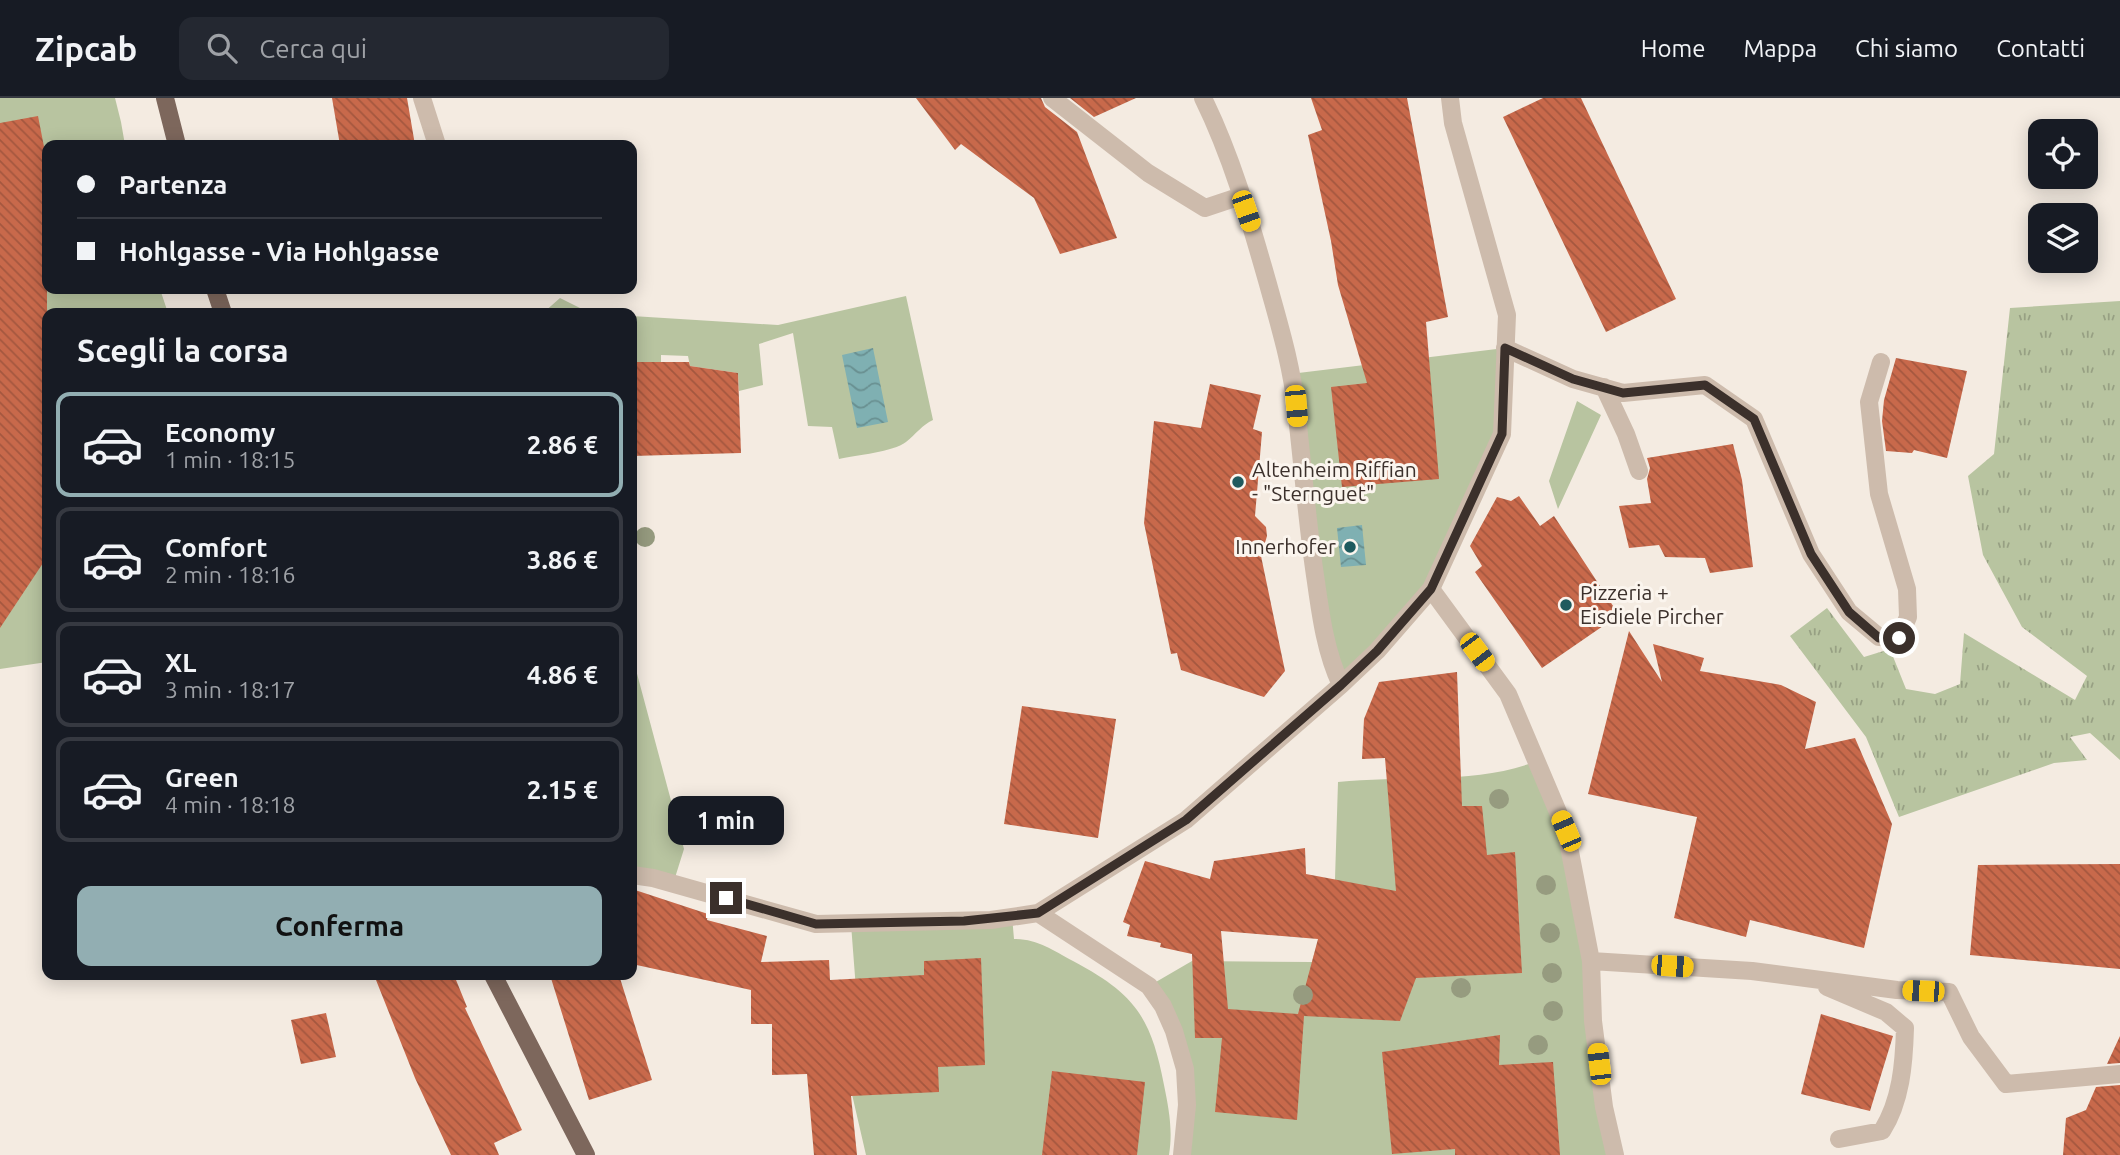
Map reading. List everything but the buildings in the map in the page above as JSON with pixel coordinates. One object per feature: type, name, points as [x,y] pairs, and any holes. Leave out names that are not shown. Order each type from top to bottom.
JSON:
[{"type":"main road","points":[[165,98],[176,140]]},
{"type":"main road","points":[[496,980],[586,1155]]},
{"type":"lane","points":[[422,98],[435,140]]},
{"type":"lane","points":[[1052,98],[1148,173],[1205,208],[1241,196]]},
{"type":"lane","points":[[1203,98],[1218,128],[1241,196],[1281,333],[1296,406],[1306,510],[1321,616],[1331,664],[1341,685]]},
{"type":"lane","points":[[637,876],[816,924],[950,922],[1038,913],[1186,820],[1377,651],[1431,589],[1502,434],[1507,315],[1453,123],[1450,98]]},
{"type":"lane","points":[[1505,348],[1573,379],[1623,393],[1705,385],[1754,419],[1811,554],[1849,612],[1879,638],[1899,638],[1908,617],[1907,589],[1879,494],[1869,402],[1881,362]]},
{"type":"lane","points":[[1604,387],[1626,434],[1639,471]]},
{"type":"lane","points":[[1431,589],[1508,694],[1566,831],[1591,961],[1593,1021],[1604,1107],[1615,1155]]},
{"type":"lane","points":[[1038,913],[1149,986],[1163,1006],[1174,1031],[1185,1069],[1187,1105],[1182,1155]]},
{"type":"lane","points":[[1591,961],[1752,971],[1898,990],[1949,992],[1971,1037],[2006,1084],[2120,1074]]},
{"type":"lane","points":[[1805,978],[1886,1012],[1905,1028],[1904,1067],[1890,1118],[1882,1131],[1839,1139]]},
{"type":"green space","points":[[0,98],[115,98],[124,140],[42,140],[42,294],[162,294],[166,308],[42,308],[42,663],[0,669]]},
{"type":"green space","points":[[906,296],[933,420],[900,445],[884,451],[839,459],[832,427],[808,426],[793,333],[759,344],[763,385],[739,391],[738,373],[690,366],[688,356],[661,355],[661,362],[637,362],[637,316],[778,325]]},
{"type":"green space","points":[[560,298],[580,308],[549,308]]},
{"type":"green space","points":[[2120,301],[2120,760],[2090,733],[2070,737],[2087,760],[2054,763],[1899,817],[1866,737],[1790,636],[1827,608],[1864,657],[1890,649],[1906,689],[1935,694],[1960,684],[1964,633],[2075,700],[2087,676],[2022,627],[1983,555],[1968,476],[1994,454],[2010,308]]},
{"type":"green space","points":[[1505,348],[1502,434],[1431,589],[1341,685],[1331,664],[1290,374]]},
{"type":"green space","points":[[1577,401],[1601,415],[1558,509],[1549,481]]},
{"type":"green space","points":[[637,674],[684,849],[673,884],[637,876]]},
{"type":"green space","points":[[1537,761],[1566,832],[1615,1155],[1182,1155],[1185,1069],[1149,986],[1192,961],[1312,962],[1335,879],[1338,782],[1464,776],[1514,769]]},
{"type":"green space","points":[[1012,916],[1014,939],[1045,946],[1094,973],[1126,997],[1137,1010],[1146,1025],[1159,1062],[1170,1120],[1169,1155],[866,1155],[851,1090],[861,1055],[851,924]]},
{"type":"water","points":[[873,348],[888,422],[857,428],[842,355]]},
{"type":"water","points":[[1362,525],[1366,565],[1341,567],[1337,528]]},
{"type":"place","name":"Altenheim Riffian - \"Sternguet\"","points":[[1238,482]]},
{"type":"place","name":"Innerhofer","points":[[1350,547]]},
{"type":"place","name":"Pizzeria + Eisdiele Pircher","points":[[1566,605]]},
{"type":"route","points":[[726,898],[816,924],[964,921],[1038,913],[1186,820],[1341,685],[1377,651],[1431,589],[1502,434],[1505,348],[1573,379],[1623,393],[1705,385],[1754,419],[1811,554],[1849,612],[1879,638],[1899,638]]}]
